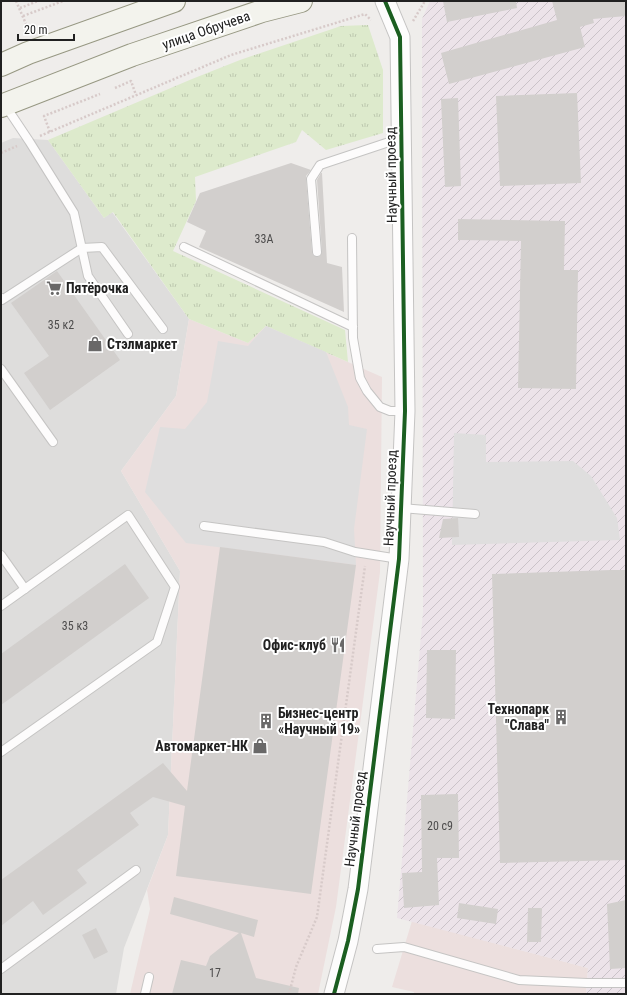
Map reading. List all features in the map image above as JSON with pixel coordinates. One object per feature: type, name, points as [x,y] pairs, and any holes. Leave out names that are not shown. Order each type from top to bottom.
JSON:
[{"type":"main road","points":[[1,65],[28,53],[174,1]]},
{"type":"main road","name":"улица Обручева","points":[[3,106],[132,55],[262,11],[301,1]]},
{"type":"street","name":"Научный проезд","points":[[334,994],[348,941],[358,889],[398,559],[401,508],[405,411],[400,37],[385,1]]},
{"type":"lane","points":[[3,106],[29,141],[74,213],[88,276],[128,334]]},
{"type":"lane","points":[[316,252],[311,178],[320,165],[401,138]]},
{"type":"lane","points":[[352,238],[353,338],[360,378],[367,392],[380,407],[390,411],[405,411]]},
{"type":"lane","points":[[1,298],[2,300],[82,248],[102,247],[163,329]]},
{"type":"lane","points":[[184,247],[353,327]]},
{"type":"lane","points":[[1,369],[53,442]]},
{"type":"lane","points":[[401,508],[474,514]]},
{"type":"lane","points":[[1,606],[128,515],[175,587],[157,642],[1,752]]},
{"type":"lane","points":[[204,526],[324,542],[355,552],[398,559]]},
{"type":"lane","points":[[1,555],[25,589]]},
{"type":"lane","points":[[1,969],[136,870]]},
{"type":"lane","points":[[377,949],[404,947],[519,980],[626,983]]},
{"type":"lane","points":[[145,994],[149,977]]},
{"type":"path","points":[[16,1],[26,24]]},
{"type":"path","points":[[19,8],[38,1]]},
{"type":"path","points":[[23,16],[63,1]]},
{"type":"path","points":[[1,154],[230,55],[365,14]]},
{"type":"path","points":[[116,88],[130,81],[136,95]]},
{"type":"path","points":[[50,132],[44,116],[100,94]]},
{"type":"path","points":[[289,994],[296,967],[318,917],[367,554]]},
{"type":"shaded area","points":[[430,1],[626,1],[626,994],[586,994],[588,968],[397,918],[423,612],[422,19]]},
{"type":"shaded area","points":[[13,138],[48,140],[104,218],[112,212],[189,319],[176,396],[121,471],[180,571],[168,835],[124,948],[116,994],[1,994],[1,143]]},
{"type":"shaded area","points":[[189,319],[248,343],[266,326],[382,377],[380,572],[336,907],[318,994],[130,994],[150,909],[147,890],[168,835],[180,571],[121,471],[176,396]]},
{"type":"shaded area","points":[[266,326],[326,352],[348,407],[349,425],[367,429],[354,529],[356,565],[186,543],[145,492],[160,427],[185,429],[207,402],[218,341],[248,346]]},
{"type":"shaded area","points":[[454,433],[486,435],[486,462],[573,461],[591,476],[617,518],[620,540],[452,545]]},
{"type":"shaded area","points":[[412,921],[588,968],[586,994],[414,994],[414,992],[392,987]]},
{"type":"green space","points":[[368,25],[383,70],[383,133],[326,150],[302,130],[296,142],[195,177],[196,201],[173,251],[345,330],[348,362],[266,326],[248,343],[189,319],[113,212],[104,218],[48,140],[240,60],[341,26]]},
{"type":"building","points":[[443,1],[516,1],[517,8],[447,22]]},
{"type":"building","points":[[552,1],[626,1],[626,16],[593,19],[594,23],[580,27],[585,47],[449,84],[441,53],[557,20]]},
{"type":"building","points":[[577,93],[581,183],[500,186],[496,96]]},
{"type":"building","points":[[458,98],[461,186],[445,187],[441,99]]},
{"type":"building","points":[[291,163],[311,170],[306,176],[306,179],[312,252],[313,255],[317,257],[320,256],[322,252],[317,180],[322,173],[327,263],[342,267],[344,312],[199,247],[206,231],[187,222],[200,193]]},
{"type":"building","points":[[458,219],[565,221],[564,270],[578,270],[576,389],[518,388],[521,241],[458,240]]},
{"type":"building","points":[[57,271],[120,360],[50,410],[24,373],[49,356],[11,303]]},
{"type":"building","points":[[458,518],[459,537],[439,538],[443,519]]},
{"type":"building","name":"Бизнес-центр «Научный 19»","points":[[220,547],[356,565],[311,894],[176,876],[185,806],[153,797],[130,813],[139,825],[77,870],[87,883],[43,915],[33,901],[1,926],[1,880],[163,763],[187,791]]},
{"type":"building","points":[[125,564],[149,598],[1,705],[1,654]]},
{"type":"building","name":"Технопарк \"Слава\"","points":[[626,570],[626,860],[500,863],[492,574]]},
{"type":"building","points":[[427,650],[456,650],[455,719],[426,718]]},
{"type":"building","points":[[458,794],[459,858],[437,858],[439,905],[404,908],[402,873],[422,872],[421,795]]},
{"type":"building","points":[[174,897],[258,920],[254,937],[241,933],[256,978],[299,988],[298,994],[172,994],[181,960],[206,966],[210,956],[239,933],[170,914]]},
{"type":"building","points":[[626,900],[626,968],[610,969],[607,904]]},
{"type":"building","points":[[459,903],[498,909],[496,924],[457,918]]},
{"type":"building","points":[[528,908],[542,908],[541,942],[527,942]]},
{"type":"building","points":[[96,928],[108,952],[94,959],[82,935]]},
{"type":"cycle path","points":[[334,994],[348,941],[358,889],[399,559],[405,411],[400,37],[385,1]]},
{"type":"place","name":"Пятёрочка","points":[[54,288]]},
{"type":"place","name":"Стэлмаркет","points":[[95,344]]},
{"type":"place","name":"Офис-клуб","points":[[338,645]]},
{"type":"place","name":"Технопарк \"Слава\"","points":[[561,717]]},
{"type":"place","name":"Бизнес-центр «Научный 19»","points":[[266,721]]},
{"type":"place","name":"Автомаркет-НК","points":[[260,746]]}]
